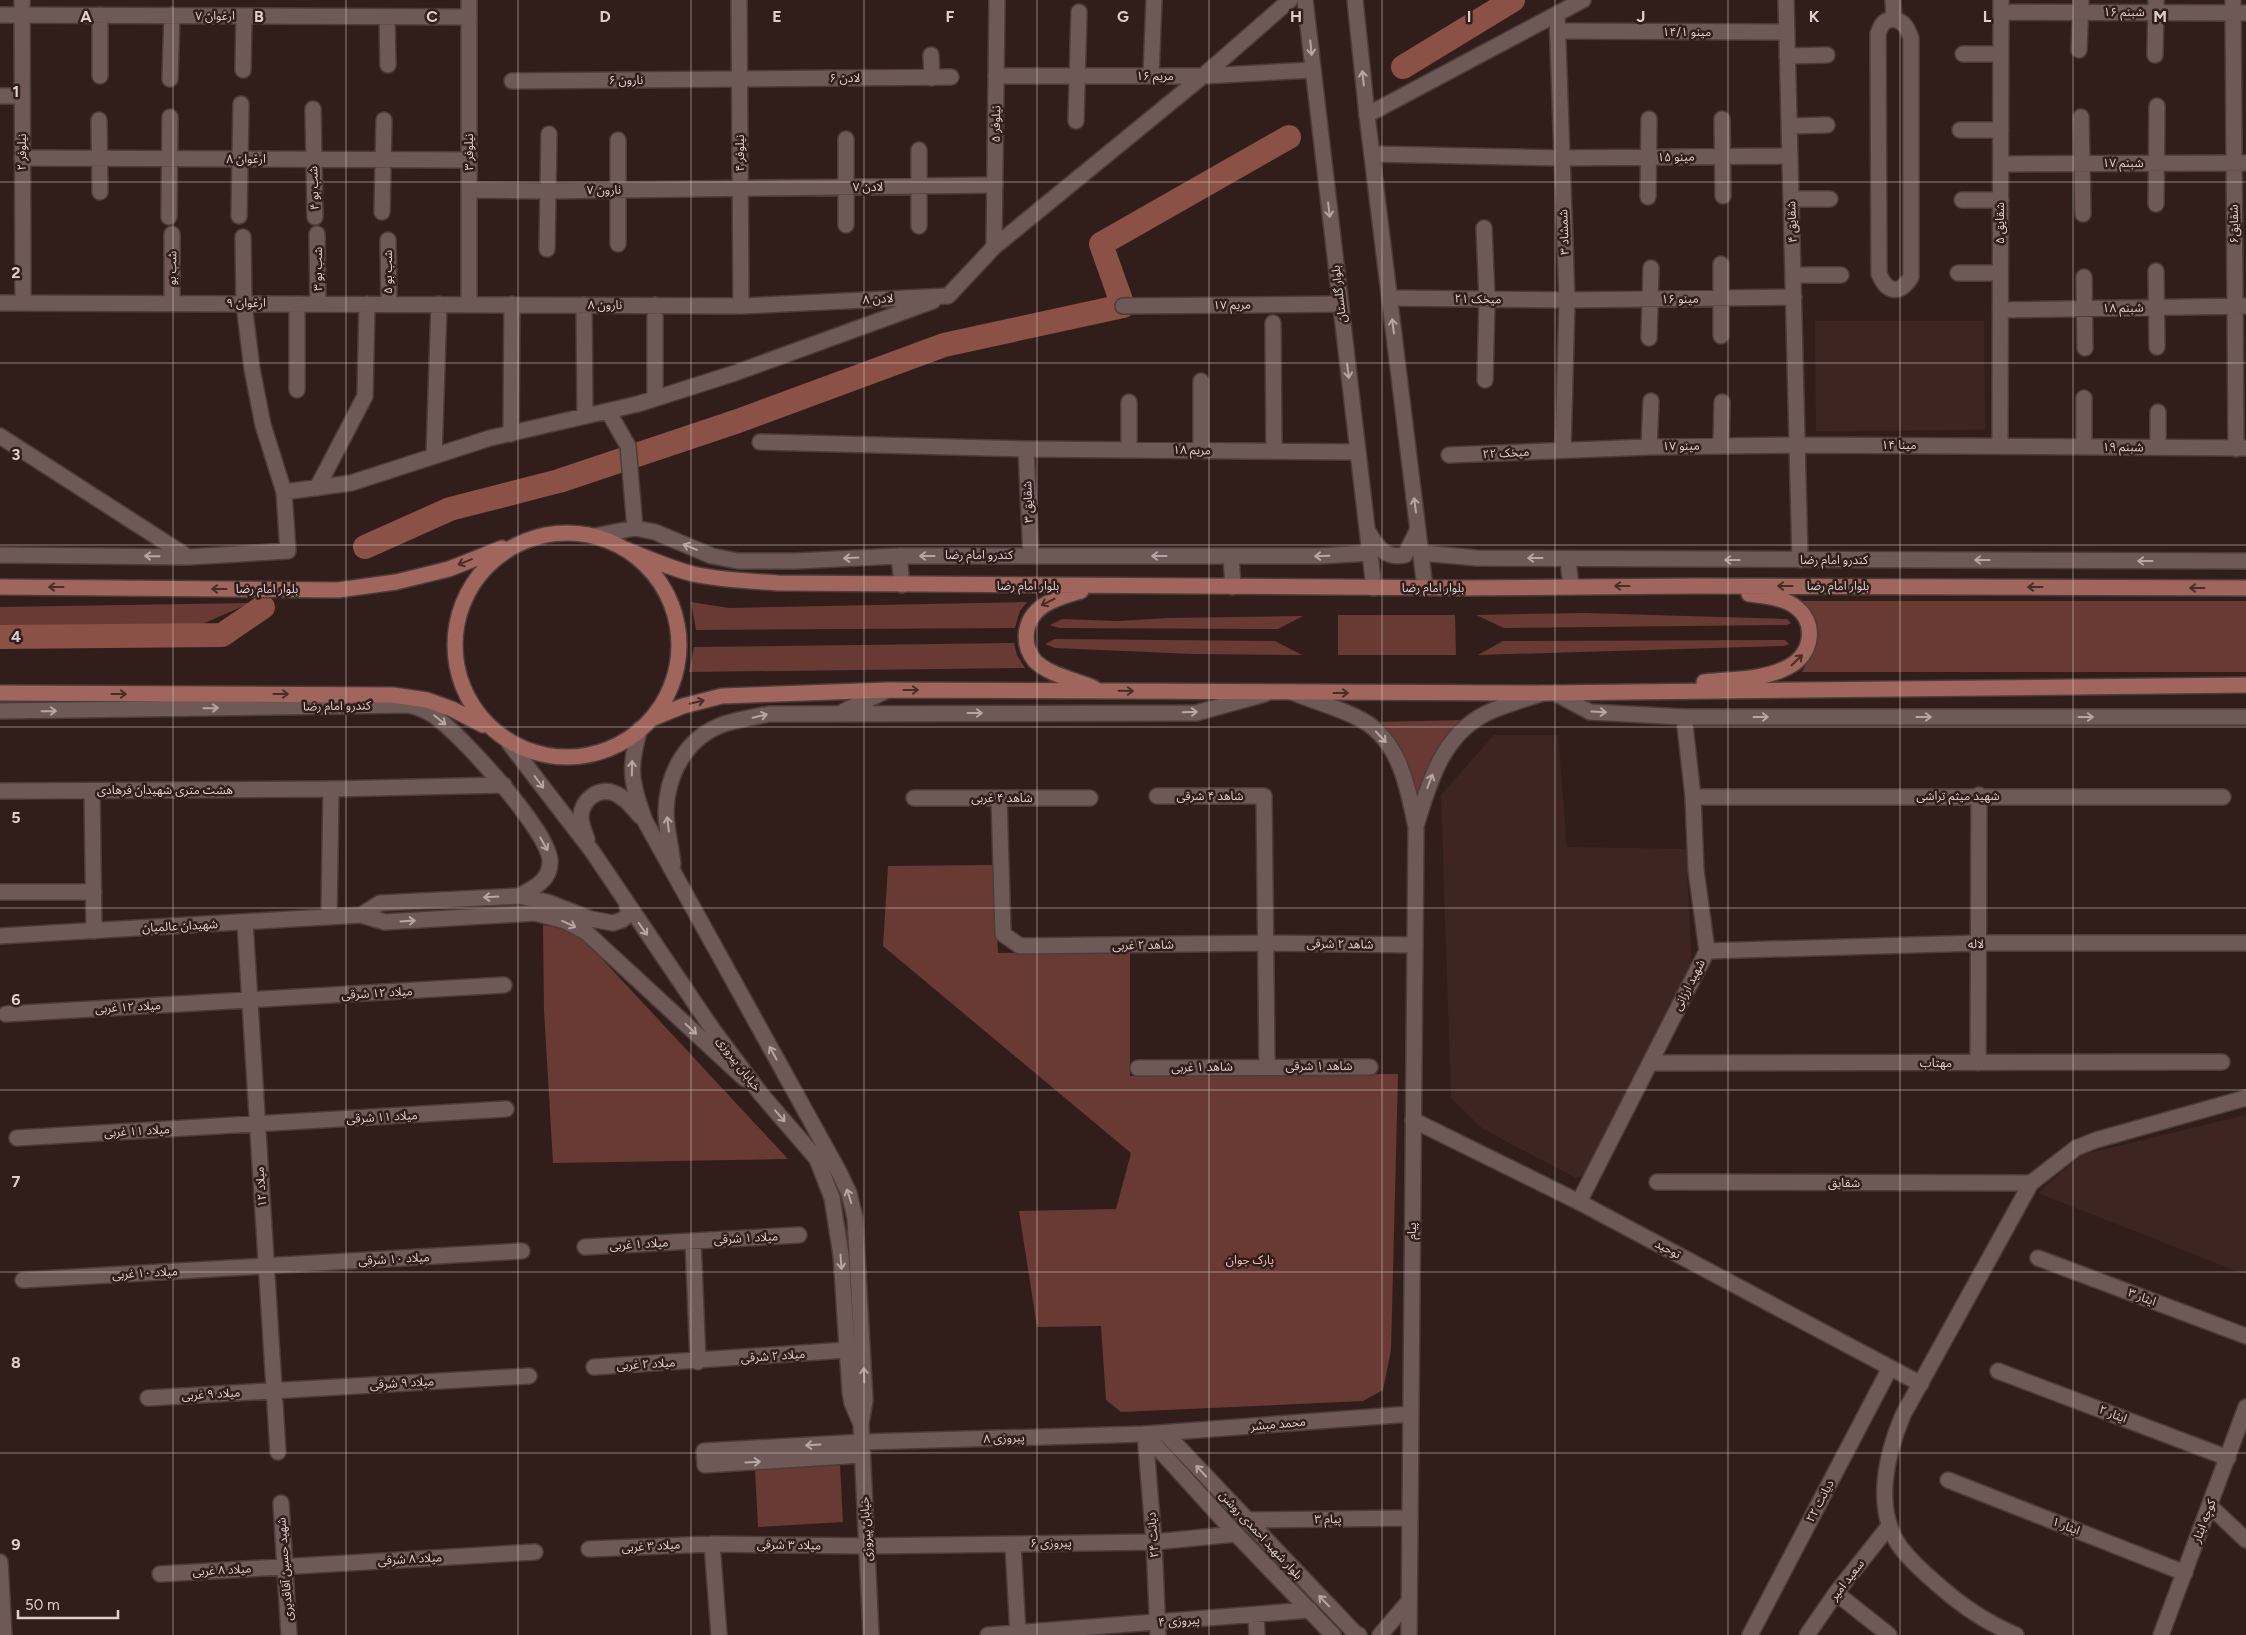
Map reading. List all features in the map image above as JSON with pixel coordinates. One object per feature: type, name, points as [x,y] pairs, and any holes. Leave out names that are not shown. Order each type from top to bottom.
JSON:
[{"type":"main road","points":[[572,533],[594,536],[624,549],[643,563],[658,580],[670,600],[677,621],[678,667],[671,689],[660,709],[628,740],[615,747],[587,756],[565,758],[543,756],[510,743],[477,714],[460,683],[453,649],[458,614],[473,582],[496,556],[527,539],[549,534],[572,533]]},
{"type":"main road","name":"بلوار امام رضا","points":[[0,587],[338,590],[396,582],[449,569],[527,539]]},
{"type":"main road","name":"بلوار امام رضا","points":[[624,549],[671,568],[725,579],[778,583],[1232,588],[1693,586],[2246,588]]},
{"type":"main road","points":[[1094,586],[1052,600],[1041,606],[1029,624],[1026,640],[1030,654],[1040,664],[1102,690]]},
{"type":"main road","points":[[1631,691],[1767,674],[1789,667],[1802,657],[1810,643],[1811,632],[1806,618],[1795,606],[1774,598],[1693,586]]},
{"type":"main road","points":[[651,719],[683,706],[722,696],[888,690],[1549,693],[2246,684]]},
{"type":"main road","points":[[0,693],[393,695],[427,700],[452,709],[495,731]]},
{"type":"street","name":"نیلوفر ۳","points":[[469,0],[469,304]]},
{"type":"street","name":"نیلوفر ۴","points":[[739,0],[741,306]]},
{"type":"street","name":"نیلوفر ۵","points":[[994,248],[997,0]]},
{"type":"street","points":[[1151,76],[1154,0]]},
{"type":"street","points":[[284,492],[351,483],[434,456],[511,434],[656,398],[735,373],[948,296],[994,248],[1203,76],[1290,0]]},
{"type":"street","name":"بلوار گلستان","points":[[1305,0],[1374,588]]},
{"type":"street","points":[[1356,0],[1367,115],[1425,588]]},
{"type":"street","points":[[1367,115],[1583,0]]},
{"type":"street","name":"شقایق ۴","points":[[1786,0],[1800,560]]},
{"type":"street","points":[[1894,0],[1894,19]]},
{"type":"street","name":"شبنم ۱۶","points":[[2001,6],[2156,6],[2237,9]]},
{"type":"street","name":"شقایق ۵","points":[[2000,446],[2001,6]]},
{"type":"street","points":[[2079,50],[2081,6]]},
{"type":"street","points":[[2155,55],[2156,6]]},
{"type":"street","name":"ارغوان ۷","points":[[0,15],[22,7],[100,15],[469,17]]},
{"type":"street","name":"نیلوفر ۲","points":[[22,7],[23,303]]},
{"type":"street","name":"شقایق۶","points":[[2237,9],[2241,448]]},
{"type":"street","points":[[1076,121],[1079,12]]},
{"type":"street","points":[[100,15],[100,76]]},
{"type":"street","points":[[170,79],[172,15]]},
{"type":"street","name":"شمشاد ۳","points":[[1557,15],[1567,300],[1563,450]]},
{"type":"street","points":[[243,70],[244,16]]},
{"type":"street","points":[[387,17],[388,65]]},
{"type":"street","points":[[1894,19],[1900,20],[1906,26],[1911,38],[1911,277],[1906,286],[1899,290],[1891,289],[1883,284],[1879,274],[1878,34],[1881,24],[1887,20],[1894,19]]},
{"type":"street","name":"مینو ۱۴/۱","points":[[1558,31],[1787,32]]},
{"type":"street","points":[[1964,54],[2001,54]]},
{"type":"street","points":[[931,55],[932,78]]},
{"type":"street","points":[[1787,56],[1827,56]]},
{"type":"street","name":"مریم ۱۶","points":[[996,76],[1203,76],[1313,70]]},
{"type":"street","name":"لادن ۶","points":[[739,79],[951,78]]},
{"type":"street","name":"نارون ۶","points":[[512,81],[739,79]]},
{"type":"street","points":[[0,96],[22,96]]},
{"type":"street","points":[[239,216],[241,104]]},
{"type":"street","points":[[2156,204],[2157,106]]},
{"type":"street","name":"شب بو ۴","points":[[313,109],[315,218]]},
{"type":"street","points":[[169,218],[170,116]]},
{"type":"street","points":[[2081,117],[2083,214]]},
{"type":"street","points":[[1648,197],[1649,119]]},
{"type":"street","points":[[1722,119],[1723,196]]},
{"type":"street","points":[[99,120],[100,192]]},
{"type":"street","points":[[382,212],[384,120]]},
{"type":"street","points":[[1789,126],[1827,125]]},
{"type":"street","points":[[1960,130],[2001,130]]},
{"type":"street","points":[[547,249],[549,134]]},
{"type":"street","points":[[846,139],[846,225]]},
{"type":"street","points":[[618,140],[618,244]]},
{"type":"street","points":[[919,226],[920,150]]},
{"type":"street","name":"مینو ۱۵","points":[[1372,154],[1562,158],[1790,156]]},
{"type":"street","name":"ارغوان ۸","points":[[22,158],[469,160]]},
{"type":"street","name":"شبنم ۱۷","points":[[2001,164],[2239,163]]},
{"type":"street","name":"لادن ۷","points":[[740,188],[995,185]]},
{"type":"street","name":"نارون ۷","points":[[469,190],[547,191],[740,188]]},
{"type":"street","points":[[1791,199],[1830,199]]},
{"type":"street","points":[[1962,200],[2000,200]]},
{"type":"street","points":[[1484,228],[1486,299],[1485,380]]},
{"type":"street","name":"شب بو","points":[[172,234],[172,303]]},
{"type":"street","name":"شب بو ۳","points":[[318,234],[318,304]]},
{"type":"street","points":[[0,555],[188,557],[288,551],[284,492],[263,424],[252,369],[244,304],[243,237]]},
{"type":"street","name":"شب بو ۵","points":[[388,240],[389,304]]},
{"type":"street","points":[[1721,264],[1721,336]]},
{"type":"street","points":[[1649,338],[1651,268]]},
{"type":"street","points":[[2156,271],[2158,347]]},
{"type":"street","points":[[1958,273],[2000,273]]},
{"type":"street","points":[[1793,275],[1841,275]]},
{"type":"street","points":[[2084,277],[2085,348]]},
{"type":"street","name":"لادن ۸","points":[[741,306],[948,296]]},
{"type":"street","name":"مینو ۱۶","points":[[1567,300],[1794,297]]},
{"type":"street","name":"میخک ۲۱","points":[[1390,298],[1567,300]]},
{"type":"street","name":"ارغوان ۹","points":[[0,303],[469,304]]},
{"type":"street","points":[[297,304],[297,390]]},
{"type":"street","points":[[317,488],[365,396],[367,304]]},
{"type":"street","points":[[434,456],[439,304]]},
{"type":"street","name":"نارون ۸","points":[[469,304],[741,306]]},
{"type":"street","points":[[511,434],[512,304]]},
{"type":"street","name":"مریم ۱۷","points":[[1123,306],[1340,304]]},
{"type":"street","points":[[584,305],[585,416]]},
{"type":"street","points":[[656,305],[656,398]]},
{"type":"street","name":"شبنم ۱۸","points":[[2000,310],[2241,306]]},
{"type":"street","points":[[1273,323],[1274,451]]},
{"type":"street","points":[[1201,381],[1201,450]]},
{"type":"street","points":[[2084,398],[2084,447]]},
{"type":"street","points":[[1649,447],[1651,401]]},
{"type":"street","points":[[1129,402],[1129,450]]},
{"type":"street","points":[[1721,446],[1722,402]]},
{"type":"street","points":[[608,411],[628,446],[635,528]]},
{"type":"street","points":[[2158,412],[2158,448]]},
{"type":"street","points":[[0,436],[7,444],[188,557]]},
{"type":"street","name":"مریم ۱۸","points":[[760,442],[1026,449],[1358,452]]},
{"type":"street","name":"مینا ۱۴","points":[[1798,445],[2000,446]]},
{"type":"street","name":"مینو ۱۷","points":[[1563,450],[1798,445]]},
{"type":"street","name":"شبنم ۱۹","points":[[2000,446],[2241,448]]},
{"type":"street","name":"شقایق ۳","points":[[1026,449],[1031,555]]},
{"type":"street","name":"میخک ۲۲","points":[[1449,455],[1563,450]]},
{"type":"street","points":[[1368,532],[1380,549],[1394,557],[1406,555],[1411,548],[1418,527]]},
{"type":"street","name":"کندرو امام رضا","points":[[594,536],[635,528],[655,532],[712,556],[738,561],[795,561],[899,556],[1319,556],[1370,553]]},
{"type":"street","name":"کندرو امام رضا","points":[[1421,553],[1477,558],[2246,561]]},
{"type":"street","points":[[899,556],[902,585]]},
{"type":"street","points":[[1231,556],[1232,588]]},
{"type":"street","points":[[1568,558],[1571,587]]},
{"type":"street","points":[[841,713],[888,690]]},
{"type":"street","points":[[674,873],[666,812],[668,793],[675,767],[688,748],[707,732],[724,724],[769,714],[1196,713],[1272,692]]},
{"type":"street","points":[[1292,692],[1359,718],[1374,729],[1387,743],[1397,757],[1406,777],[1416,827]]},
{"type":"street","points":[[1416,827],[1432,775],[1450,744],[1461,732],[1486,713],[1549,693],[1590,712],[1684,717],[2246,717]]},
{"type":"street","points":[[139,694],[140,709]]},
{"type":"street","name":"کندرو امام رضا","points":[[0,711],[408,705],[423,709],[441,721],[504,785],[536,830],[548,852],[550,861],[546,876],[541,884],[519,896]]},
{"type":"street","name":"شهید ارزانی","points":[[1579,1202],[1707,951],[1696,870],[1693,796],[1684,717]]},
{"type":"street","name":"خیابان پیروزی","points":[[640,730],[631,767],[634,791],[645,821],[849,1193],[855,1218],[863,1352],[865,1400],[861,1424],[871,1635]]},
{"type":"street","name":"خیابان پیروزی","points":[[510,743],[592,851],[627,906],[713,1030],[761,1094],[817,1159],[828,1183],[832,1198],[841,1255],[852,1403],[861,1424]]},
{"type":"street","name":"هشت متری شهیدان فرهادی","points":[[0,792],[331,789],[504,785]]},
{"type":"street","points":[[329,917],[331,789]]},
{"type":"street","points":[[592,851],[582,824],[581,814],[591,796],[605,790],[623,797],[645,821]]},
{"type":"street","points":[[92,791],[94,931]]},
{"type":"street","points":[[1978,795],[1978,1063]]},
{"type":"street","name":"شهید میثم تراشی","points":[[1693,796],[1978,795],[2223,797]]},
{"type":"street","name":"شاهد ۴ شرقی","points":[[1157,796],[1264,796],[1266,943]]},
{"type":"street","name":"شاهد ۴ غربی","points":[[914,798],[1090,798]]},
{"type":"street","name":"شاهد ۲ غربی","points":[[999,798],[1003,934],[1020,946],[1266,943]]},
{"type":"street","name":"پیام","points":[[1409,1635],[1416,827]]},
{"type":"street","points":[[0,892],[94,892]]},
{"type":"street","points":[[361,915],[380,903],[519,896],[547,902],[591,919],[614,923],[622,920],[628,914],[627,906]]},
{"type":"street","points":[[361,915],[385,922],[536,913],[565,921],[586,932],[761,1094]]},
{"type":"street","name":"شهیدان عالمیان","points":[[0,936],[361,915]]},
{"type":"street","name":"میلاد ۱۲","points":[[245,923],[278,1452]]},
{"type":"street","points":[[1266,943],[1267,1066]]},
{"type":"street","name":"شاهد ۲ شرقی","points":[[1266,943],[1415,945]]},
{"type":"street","name":"لاله","points":[[1707,951],[1978,943],[2246,943]]},
{"type":"street","name":"میلاد ۱۲ شرقی","points":[[250,1000],[504,985]]},
{"type":"street","name":"میلاد ۱۲ غربی","points":[[6,1014],[250,1000]]},
{"type":"street","name":"مهتاب","points":[[1650,1063],[2222,1062]]},
{"type":"street","name":"شاهد ۱ شرقی","points":[[1267,1066],[1370,1067]]},
{"type":"street","name":"شاهد ۱ غربی","points":[[1138,1068],[1267,1066]]},
{"type":"street","points":[[2016,1635],[1992,1631],[1950,1596],[1915,1565],[1900,1546],[1889,1526],[1885,1489],[1888,1455],[1903,1416],[2031,1184],[2076,1148],[2096,1140],[2246,1098]]},
{"type":"street","name":"میلاد ۱۱ شرقی","points":[[258,1124],[506,1109]]},
{"type":"street","name":"توحید","points":[[1413,1120],[1579,1202],[1921,1384]]},
{"type":"street","name":"میلاد ۱۱ غربی","points":[[17,1138],[258,1124]]},
{"type":"street","name":"شقایق","points":[[1657,1182],[2031,1184]]},
{"type":"street","name":"میلاد ۱ شرقی","points":[[693,1241],[799,1235]]},
{"type":"street","points":[[693,1241],[698,1362]]},
{"type":"street","name":"میلاد ۱ غربی","points":[[585,1247],[693,1241]]},
{"type":"street","name":"میلاد ۱۰ شرقی","points":[[266,1266],[522,1251]]},
{"type":"street","name":"ایثار ۳","points":[[2038,1258],[2246,1336]]},
{"type":"street","name":"میلاد ۱۰ غربی","points":[[23,1280],[266,1266]]},
{"type":"street","name":"میلاد ۲ شرقی","points":[[698,1362],[847,1350]]},
{"type":"street","name":"میلاد ۲ غربی","points":[[594,1367],[698,1362]]},
{"type":"street","name":"دیانت ۲۲","points":[[1750,1635],[1890,1368]]},
{"type":"street","name":"ایثار ۲","points":[[1998,1371],[2228,1458]]},
{"type":"street","name":"میلاد ۹ شرقی","points":[[274,1390],[529,1376]]},
{"type":"street","name":"میلاد ۹ غربی","points":[[148,1398],[274,1390]]},
{"type":"street","name":"کوچه ایثار","points":[[2161,1635],[2246,1407]]},
{"type":"street","name":"محمد مبشر","points":[[1146,1434],[1411,1414]]},
{"type":"street","name":"بلوار شهید احمدی روشن","points":[[1165,1433],[1279,1554],[1359,1635]]},
{"type":"street","name":"بلوار شهید احمدی روشن","points":[[1146,1434],[1236,1534],[1268,1565],[1333,1635]]},
{"type":"street","name":"پیروزی ۸","points":[[704,1458],[1146,1434]]},
{"type":"street","name":"دیانت ۲۴","points":[[1146,1434],[1158,1629]]},
{"type":"street","name":"ایثار ۱","points":[[1948,1480],[2184,1572]]},
{"type":"street","name":"شهید حسین آقاقدیری","points":[[281,1502],[289,1635]]},
{"type":"street","points":[[2210,1506],[2246,1540]]},
{"type":"street","name":"پیام ۳","points":[[1247,1520],[1410,1518]]},
{"type":"street","name":"سعید امیر","points":[[1807,1635],[1836,1593],[1889,1526]]},
{"type":"street","name":"پیروزی ۶","points":[[866,1546],[1154,1542],[1236,1534]]},
{"type":"street","points":[[712,1544],[720,1635]]},
{"type":"street","name":"میلاد ۳ شرقی","points":[[712,1544],[866,1546]]},
{"type":"street","name":"میلاد ۳ غربی","points":[[590,1549],[712,1544]]},
{"type":"street","points":[[1013,1544],[1018,1634]]},
{"type":"street","name":"میلاد ۸ شرقی","points":[[285,1566],[535,1552]]},
{"type":"street","points":[[1268,1565],[1279,1554]]},
{"type":"street","points":[[0,1562],[4,1635]]},
{"type":"street","name":"میلاد ۸ غربی","points":[[160,1574],[285,1566]]},
{"type":"street","points":[[1836,1593],[1889,1635]]},
{"type":"street","points":[[1380,1635],[1409,1601]]},
{"type":"street","name":"پیروزی ۴","points":[[988,1635],[1158,1629],[1310,1610]]},
{"type":"street","points":[[1256,1616],[1257,1635]]},
{"type":"shaded area","points":[[1815,321],[1984,321],[1985,430],[1816,431]]},
{"type":"shaded area","points":[[1494,735],[1558,735],[1567,847],[1686,849],[1692,969],[1588,1174],[1576,1178],[1483,1129],[1451,1098],[1441,795]]},
{"type":"shaded area","points":[[2246,1115],[2246,1275],[2038,1193],[2081,1155]]},
{"type":"green space","points":[[1802,601],[2246,601],[2246,672],[1802,672],[1812,653],[1817,636],[1817,628],[1810,611]]},
{"type":"green space","points":[[691,602],[729,608],[1027,602],[1020,611],[1015,628],[696,630]]},
{"type":"green space","points":[[250,603],[189,630],[0,627],[0,607]]},
{"type":"green space","points":[[1585,613],[1787,619],[1791,623],[1787,625],[1504,628],[1476,615]]},
{"type":"green space","points":[[1338,615],[1455,615],[1456,655],[1338,655]]},
{"type":"green space","points":[[1303,616],[1278,629],[1059,628],[1050,625],[1062,619],[1117,621],[1169,618]]},
{"type":"green space","points":[[1055,639],[1275,641],[1302,655],[1193,654],[1055,648],[1045,644]]},
{"type":"green space","points":[[1785,640],[1789,644],[1784,646],[1478,655],[1503,641]]},
{"type":"green space","points":[[1014,643],[1017,655],[1025,668],[689,672],[694,647]]},
{"type":"green space","points":[[1465,720],[1417,808],[1412,781],[1405,761],[1376,722]]},
{"type":"green space","name":"پارک جوان","points":[[994,865],[998,953],[1130,951],[1130,1076],[1398,1074],[1391,1350],[1383,1390],[1363,1401],[1121,1412],[1106,1400],[1101,1326],[1037,1327],[1019,1211],[1116,1209],[1131,1153],[883,946],[888,866]]},
{"type":"green space","points":[[543,925],[577,932],[788,1159],[553,1163],[544,1010]]},
{"type":"green space","points":[[840,1465],[843,1522],[758,1527],[755,1470]]},
{"type":"waterway","points":[[1403,67],[1513,0]]},
{"type":"waterway","points":[[365,547],[450,509],[559,481],[738,421],[944,345],[1123,306],[1101,244],[1289,137]]},
{"type":"waterway","points":[[0,637],[222,635],[263,607]]}]
